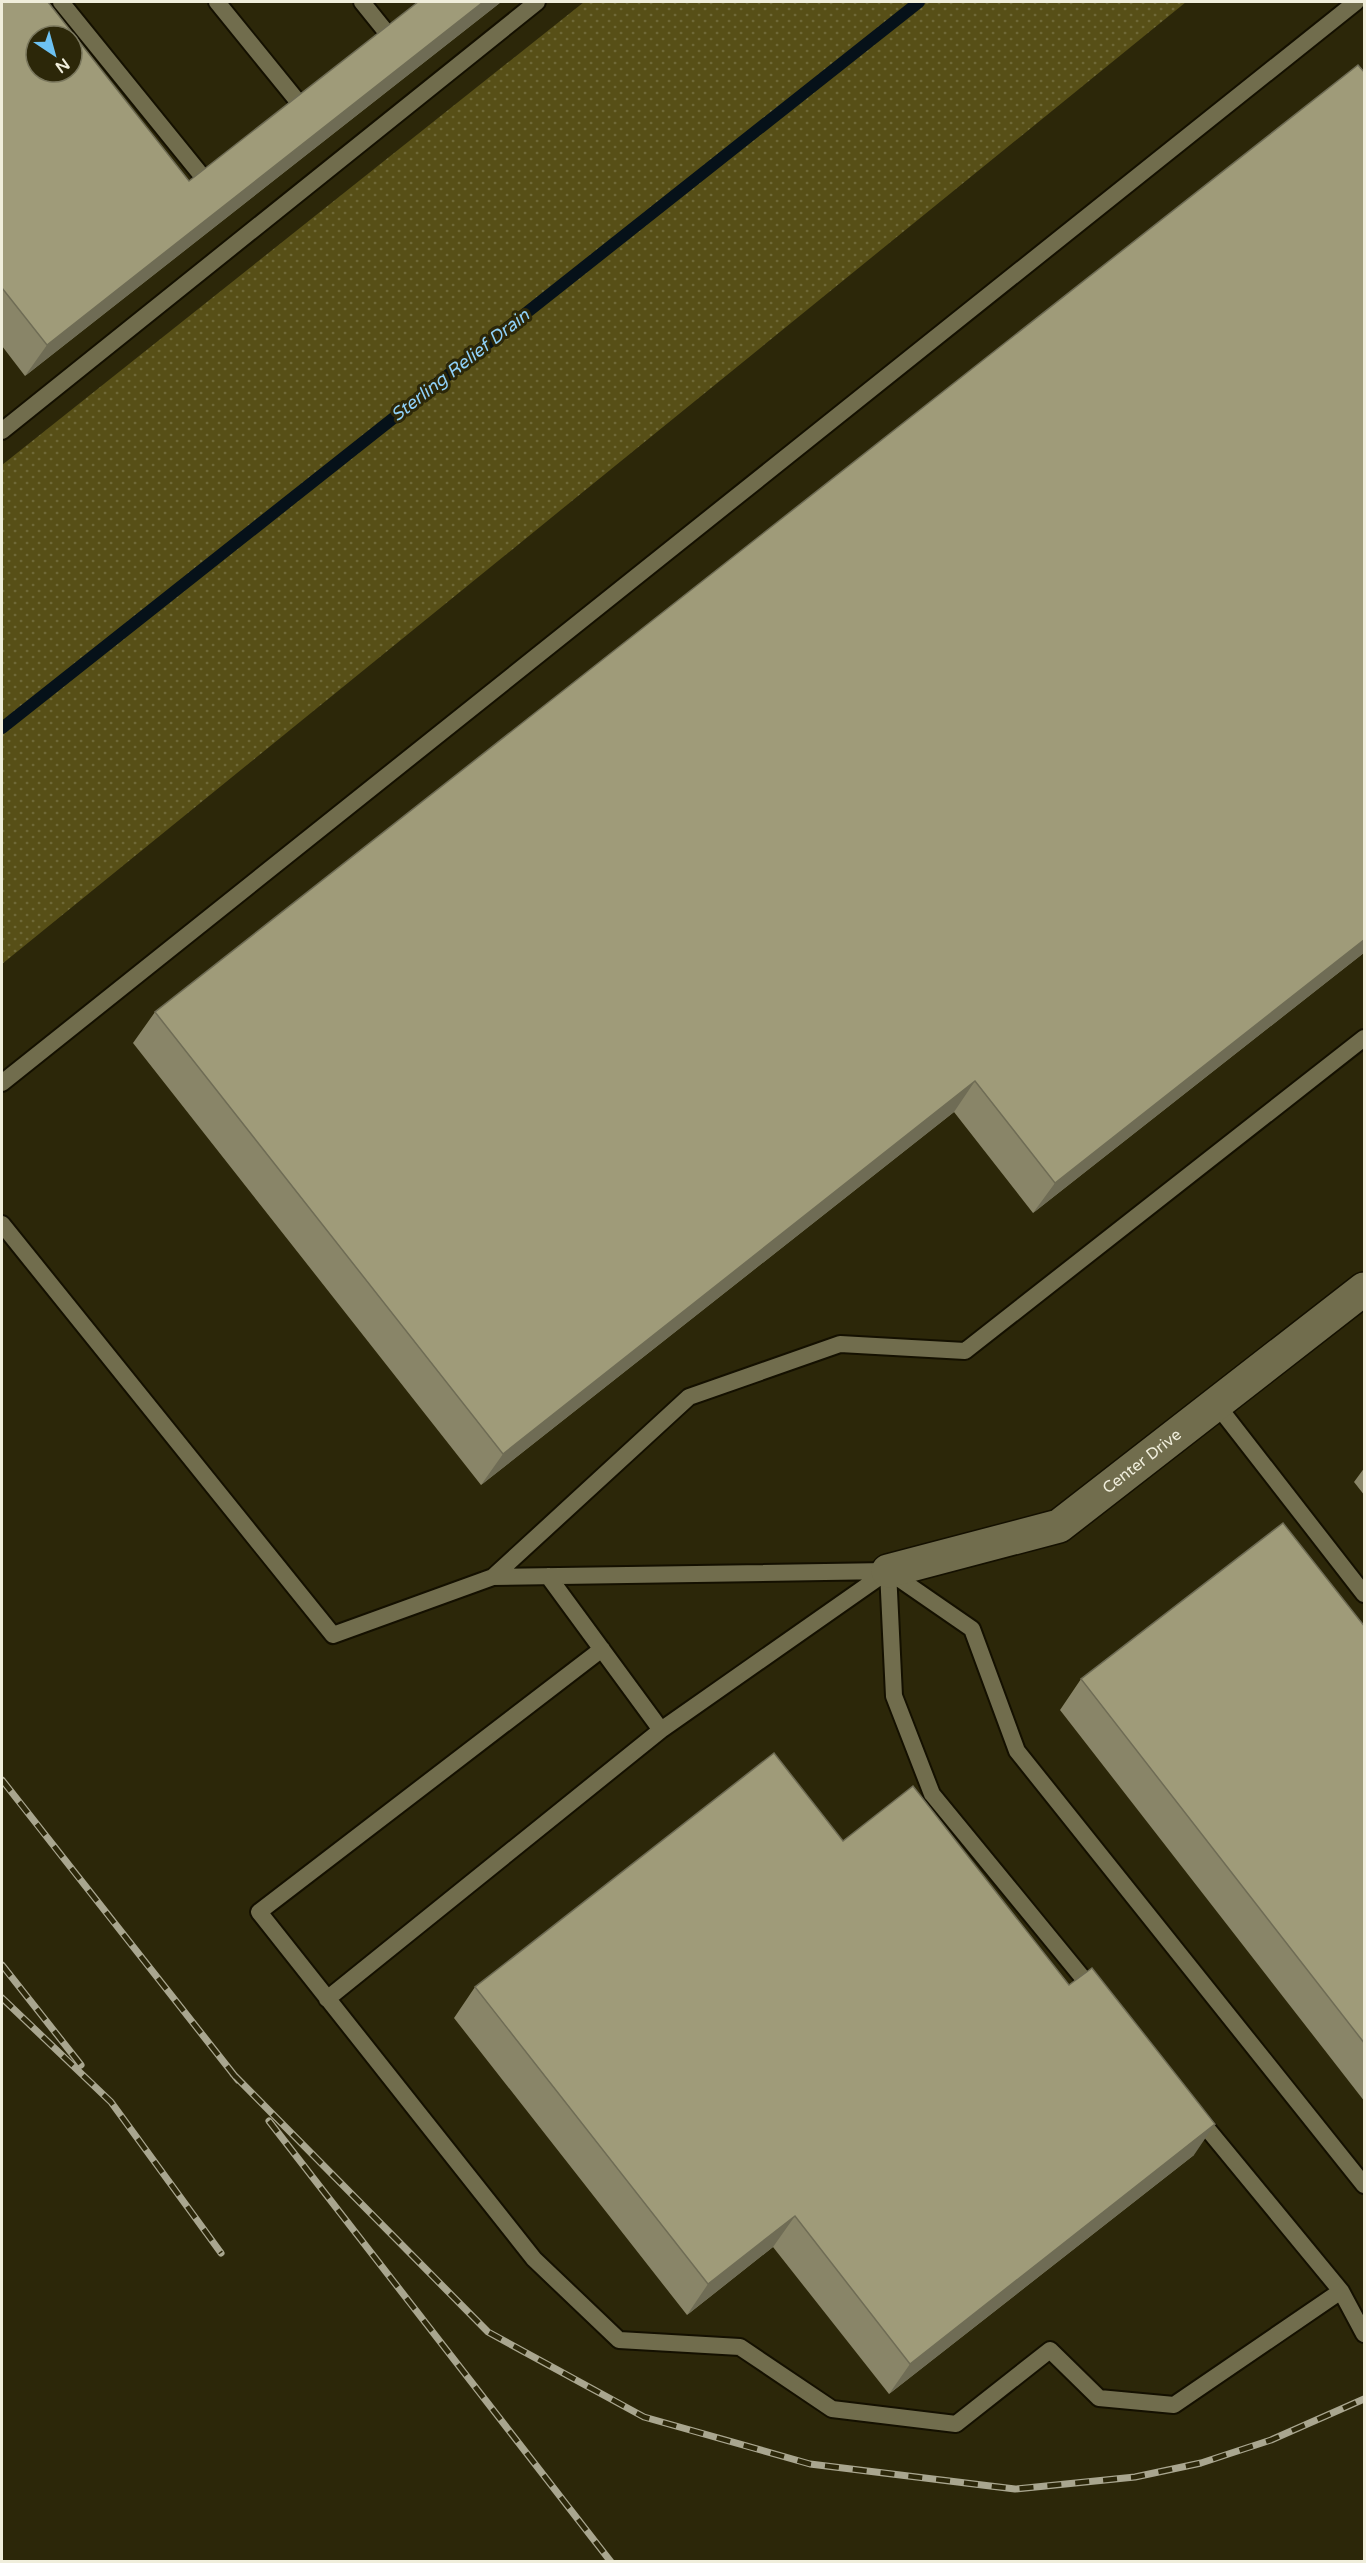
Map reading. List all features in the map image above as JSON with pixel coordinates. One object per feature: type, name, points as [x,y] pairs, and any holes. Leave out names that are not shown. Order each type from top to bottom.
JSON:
[{"type":"street","name":"Center Drive","points":[[888,1571],[1059,1527],[1365,1289]]},
{"type":"lane","points":[[61,2],[202,176]]},
{"type":"lane","points":[[217,2],[295,98]]},
{"type":"lane","points":[[362,2],[383,28]]},
{"type":"lane","points":[[2,431],[537,2]]},
{"type":"lane","points":[[2,1083],[1356,2]]},
{"type":"lane","points":[[493,1577],[689,1397],[840,1344],[965,1351],[1365,1038]]},
{"type":"lane","points":[[2,1224],[333,1635],[493,1577],[888,1571],[972,1629],[1017,1751],[1365,2185]]},
{"type":"lane","points":[[1216,1405],[1365,1594]]},
{"type":"lane","points":[[327,1999],[661,1730],[888,1571]]},
{"type":"lane","points":[[888,1571],[894,1696],[932,1794],[1106,2006]]},
{"type":"lane","points":[[548,1576],[661,1730]]},
{"type":"lane","points":[[602,1650],[259,1912],[534,2259],[619,2340],[740,2347],[832,2409],[956,2424],[1050,2350],[1099,2398],[1174,2405],[1341,2291]]},
{"type":"lane","points":[[1182,2098],[1341,2291],[1365,2334]]},
{"type":"shaded area","name":"Sterling Relief Drain","points":[[584,2],[1186,2],[2,964],[2,465]]},
{"type":"building","points":[[2,2],[48,2],[65,24],[24,24],[24,84],[84,84],[84,48],[189,181],[418,2],[483,2],[47,345],[2,288]]},
{"type":"building","points":[[1358,65],[1365,73],[1365,939],[1055,1183],[975,1081],[503,1454],[155,1012]]},
{"type":"building","points":[[1283,1523],[1365,1627],[1365,2044],[1081,1679]]},
{"type":"building","points":[[774,1753],[843,1841],[913,1786],[1069,1985],[1092,1968],[1215,2124],[910,2364],[795,2216],[708,2284],[475,1987]]},
{"type":"waterway","name":"Sterling Relief Drain","points":[[2,728],[919,2]]},
{"type":"railway","points":[[2,1780],[238,2080]]},
{"type":"railway","points":[[2,1965],[81,2065]]},
{"type":"railway","points":[[2,1998],[111,2102],[221,2253]]},
{"type":"railway","points":[[233,2074],[488,2332],[644,2417],[810,2464],[1015,2489],[1135,2477],[1201,2463],[1271,2440],[1364,2399]]},
{"type":"railway","points":[[269,2121],[611,2562]]}]
